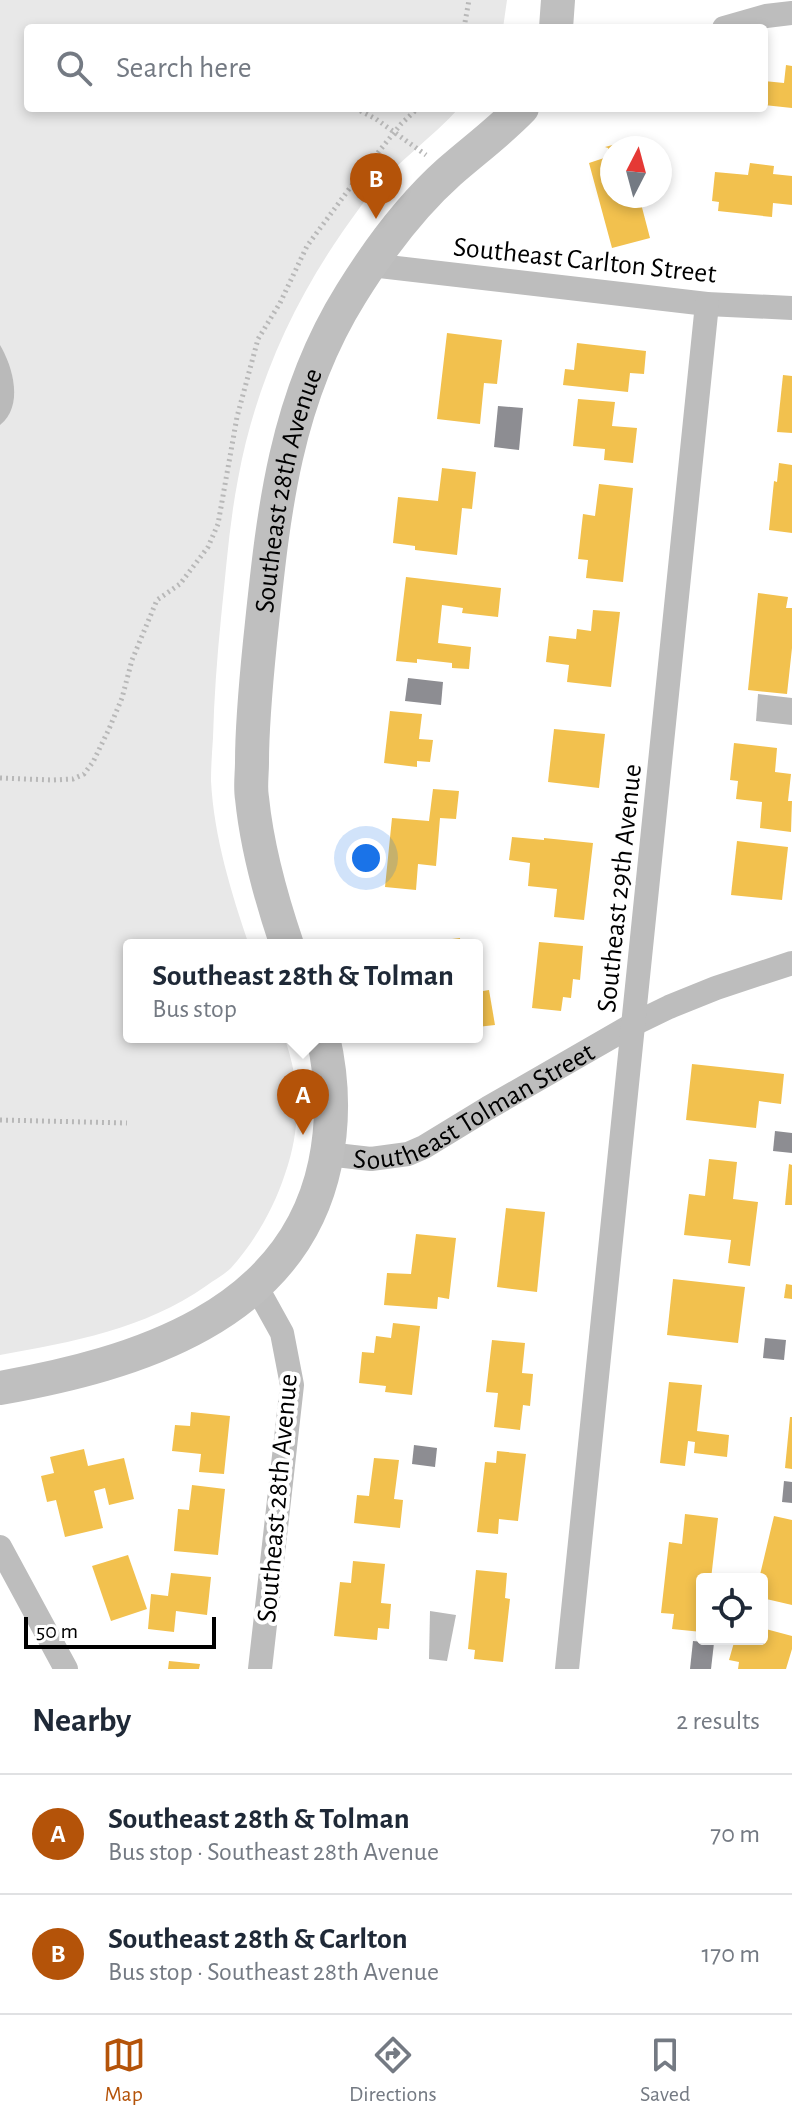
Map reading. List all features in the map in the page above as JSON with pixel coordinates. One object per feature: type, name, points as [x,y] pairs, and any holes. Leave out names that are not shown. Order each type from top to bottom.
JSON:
[{"type":"main road","points":[[556,24],[558,0]]},
{"type":"main road","name":"Southeast 28th Avenue","points":[[285,939],[263,859],[251,796],[254,697],[272,525],[284,461],[303,394],[350,295],[415,208],[449,172],[518,112]]},
{"type":"main road","points":[[324,1043],[332,1122],[327,1154]]},
{"type":"main road","name":"Southeast Tolman Street","points":[[0,1388],[78,1372],[129,1356],[177,1337],[231,1306],[256,1286],[295,1241],[312,1208],[327,1154]]},
{"type":"street","points":[[738,24],[792,13]]},
{"type":"street","name":"Southeast Carlton Street","points":[[371,265],[707,304],[792,308]]},
{"type":"street","name":"Southeast 29th Avenue","points":[[567,1669],[707,304]]},
{"type":"street","name":"Southeast Tolman Street","points":[[327,1154],[371,1159],[408,1154],[634,1024],[716,988],[792,963]]},
{"type":"street","name":"Southeast 28th Avenue","points":[[256,1286],[282,1333],[292,1385],[260,1669]]},
{"type":"street","points":[[0,1547],[66,1669]]},
{"type":"path","points":[[465,24],[469,0]]},
{"type":"path","points":[[361,112],[449,172]]},
{"type":"path","points":[[0,778],[73,779],[84,774],[93,762],[122,698],[132,660],[157,600],[180,584],[208,547],[218,524],[237,417],[258,339],[280,303],[307,246],[355,181],[414,112]]},
{"type":"path","points":[[0,1120],[127,1123]]},
{"type":"shaded area","points":[[0,0],[507,0],[504,24],[24,24],[24,112],[455,112],[382,181],[316,273],[274,358],[244,448],[226,566],[211,781],[220,844],[247,939],[123,939],[123,1043],[286,1043],[294,1071],[297,1106],[294,1140],[281,1187],[240,1258],[222,1275],[183,1301],[107,1332],[0,1355]]},
{"type":"shaded area","points":[[0,345],[12,375],[14,397],[12,408],[0,425]]},
{"type":"shaded area","points":[[758,694],[792,698],[792,725],[756,721]]},
{"type":"shaded area","points":[[430,1611],[456,1615],[447,1661],[429,1659]]},
{"type":"building: Homes","points":[[786,65],[792,66],[792,108],[768,105],[768,81],[784,83]]},
{"type":"building: Homes","points":[[600,159],[600,204],[589,163]]},
{"type":"building: Homes","points":[[750,163],[774,166],[773,174],[792,176],[792,205],[773,203],[772,217],[718,211],[719,202],[712,201],[715,172],[748,175]]},
{"type":"building: Homes","points":[[601,208],[642,208],[650,238],[612,248]]},
{"type":"building: Homes","points":[[447,333],[502,340],[497,384],[484,383],[480,424],[437,419]]},
{"type":"building: Homes","points":[[577,343],[646,351],[644,374],[630,373],[628,392],[563,385],[565,369],[574,370]]},
{"type":"building: Homes","points":[[783,375],[792,376],[792,433],[777,432]]},
{"type":"building: Homes","points":[[578,399],[615,402],[612,426],[637,428],[633,463],[604,460],[605,449],[573,446]]},
{"type":"building: Homes","points":[[779,463],[792,465],[792,533],[769,530]]},
{"type":"building: Homes","points":[[442,468],[476,472],[472,509],[462,508],[457,555],[415,550],[415,546],[393,543],[398,497],[438,501]]},
{"type":"building: Homes","points":[[599,484],[633,488],[623,582],[586,578],[588,560],[578,559],[583,514],[595,516]]},
{"type":"building: Homes","points":[[406,577],[501,588],[498,617],[462,613],[463,608],[442,605],[438,643],[471,647],[469,669],[452,668],[452,663],[417,659],[417,663],[396,661]]},
{"type":"building: Homes","points":[[758,593],[788,597],[786,608],[792,608],[787,694],[748,690]]},
{"type":"building: Homes","points":[[593,610],[620,612],[611,687],[567,682],[569,665],[546,662],[549,636],[576,639],[577,629],[591,631]]},
{"type":"building: Homes","points":[[390,711],[422,714],[419,739],[433,740],[430,762],[417,761],[417,767],[384,763]]},
{"type":"building: Homes","points":[[554,729],[605,734],[599,788],[548,782]]},
{"type":"building: Homes","points":[[734,743],[777,748],[775,772],[791,774],[788,801],[792,801],[791,832],[760,828],[762,802],[736,799],[738,781],[730,780]]},
{"type":"building: Homes","points":[[433,789],[459,791],[456,819],[440,818],[436,866],[418,864],[416,890],[385,887],[392,818],[429,821]]},
{"type":"building: Homes","points":[[512,837],[593,843],[584,920],[554,917],[557,889],[528,886],[530,863],[509,860]]},
{"type":"building: Homes","points":[[737,841],[788,847],[782,900],[731,895]]},
{"type":"building: Homes","points":[[539,942],[583,946],[580,980],[573,979],[571,998],[563,997],[561,1011],[532,1008]]},
{"type":"building: Homes","points":[[489,990],[495,1025],[483,1026],[483,991]]},
{"type":"building: Homes","points":[[692,1064],[784,1074],[781,1104],[759,1101],[756,1128],[686,1120]]},
{"type":"building: Homes","points":[[709,1159],[737,1162],[733,1199],[758,1202],[750,1266],[728,1263],[731,1240],[684,1235],[689,1194],[705,1196]]},
{"type":"building: Homes","points":[[789,1164],[792,1165],[792,1205],[785,1205]]},
{"type":"building: Homes","points":[[506,1208],[545,1212],[537,1292],[497,1287]]},
{"type":"building: Homes","points":[[416,1234],[456,1238],[449,1299],[438,1297],[437,1309],[384,1305],[387,1273],[411,1274]]},
{"type":"building: Homes","points":[[673,1279],[745,1287],[738,1343],[667,1335]]},
{"type":"building: Homes","points":[[786,1284],[792,1285],[792,1299],[784,1298]]},
{"type":"building: Homes","points":[[393,1323],[420,1326],[412,1395],[385,1392],[386,1386],[359,1383],[362,1352],[374,1353],[376,1336],[391,1338]]},
{"type":"building: Homes","points":[[492,1340],[525,1343],[522,1373],[533,1374],[530,1406],[523,1405],[520,1430],[494,1427],[498,1393],[486,1392]]},
{"type":"building: Homes","points":[[669,1382],[702,1385],[697,1431],[729,1435],[727,1457],[694,1453],[695,1442],[688,1441],[685,1466],[660,1463]]},
{"type":"building: Homes","points":[[191,1412],[230,1416],[224,1474],[199,1472],[201,1454],[172,1451],[175,1425],[190,1426]]},
{"type":"building: Homes","points":[[792,1417],[792,1469],[785,1468]]},
{"type":"building: Homes","points":[[84,1449],[88,1466],[124,1458],[134,1499],[109,1505],[105,1488],[94,1491],[103,1528],[65,1537],[56,1500],[47,1502],[41,1476],[54,1473],[50,1457]]},
{"type":"building: Homes","points":[[497,1451],[526,1454],[518,1521],[499,1519],[498,1534],[477,1532],[485,1462],[496,1463]]},
{"type":"building: Homes","points":[[374,1458],[399,1460],[394,1499],[403,1500],[400,1528],[354,1523],[357,1495],[369,1496]]},
{"type":"building: Homes","points":[[192,1485],[225,1489],[218,1555],[174,1551],[178,1509],[189,1510]]},
{"type":"building: Homes","points":[[685,1514],[718,1518],[712,1573],[696,1573],[696,1631],[672,1629],[674,1614],[661,1613],[669,1542],[682,1544]]},
{"type":"building: Homes","points":[[774,1516],[792,1520],[792,1605],[768,1599],[768,1573],[760,1573]]},
{"type":"building: Homes","points":[[128,1555],[147,1609],[111,1621],[92,1566]]},
{"type":"building: Homes","points":[[353,1561],[385,1564],[381,1603],[391,1604],[389,1629],[378,1628],[377,1640],[334,1636],[340,1582],[351,1583]]},
{"type":"building: Homes","points":[[476,1570],[507,1573],[505,1598],[510,1599],[503,1662],[474,1659],[475,1650],[468,1649]]},
{"type":"building: Homes","points":[[171,1573],[211,1577],[207,1615],[176,1611],[174,1632],[148,1629],[151,1594],[168,1596]]},
{"type":"building: Homes","points":[[768,1630],[792,1636],[786,1669],[738,1669],[739,1662],[729,1660],[733,1645],[768,1645]]},
{"type":"building: Homes","points":[[169,1661],[200,1664],[199,1669],[168,1669]]},
{"type":"building: Industry","points":[[498,406],[523,408],[519,450],[494,447]]},
{"type":"building: Industry","points":[[408,678],[443,682],[441,705],[405,701]]},
{"type":"building: Industry","points":[[775,1131],[792,1133],[792,1153],[773,1151]]},
{"type":"building: Industry","points":[[765,1338],[786,1340],[784,1360],[763,1358]]},
{"type":"building: Industry","points":[[414,1445],[437,1448],[435,1467],[412,1464]]},
{"type":"building: Industry","points":[[784,1481],[792,1482],[792,1503],[782,1502]]},
{"type":"building: Industry","points":[[693,1641],[696,1645],[714,1645],[711,1669],[690,1669]]},
{"type":"place","name":"Southeast 28th & Carlton","points":[[376,219]]},
{"type":"place","name":"Southeast 28th & Tolman","points":[[303,1135]]}]
